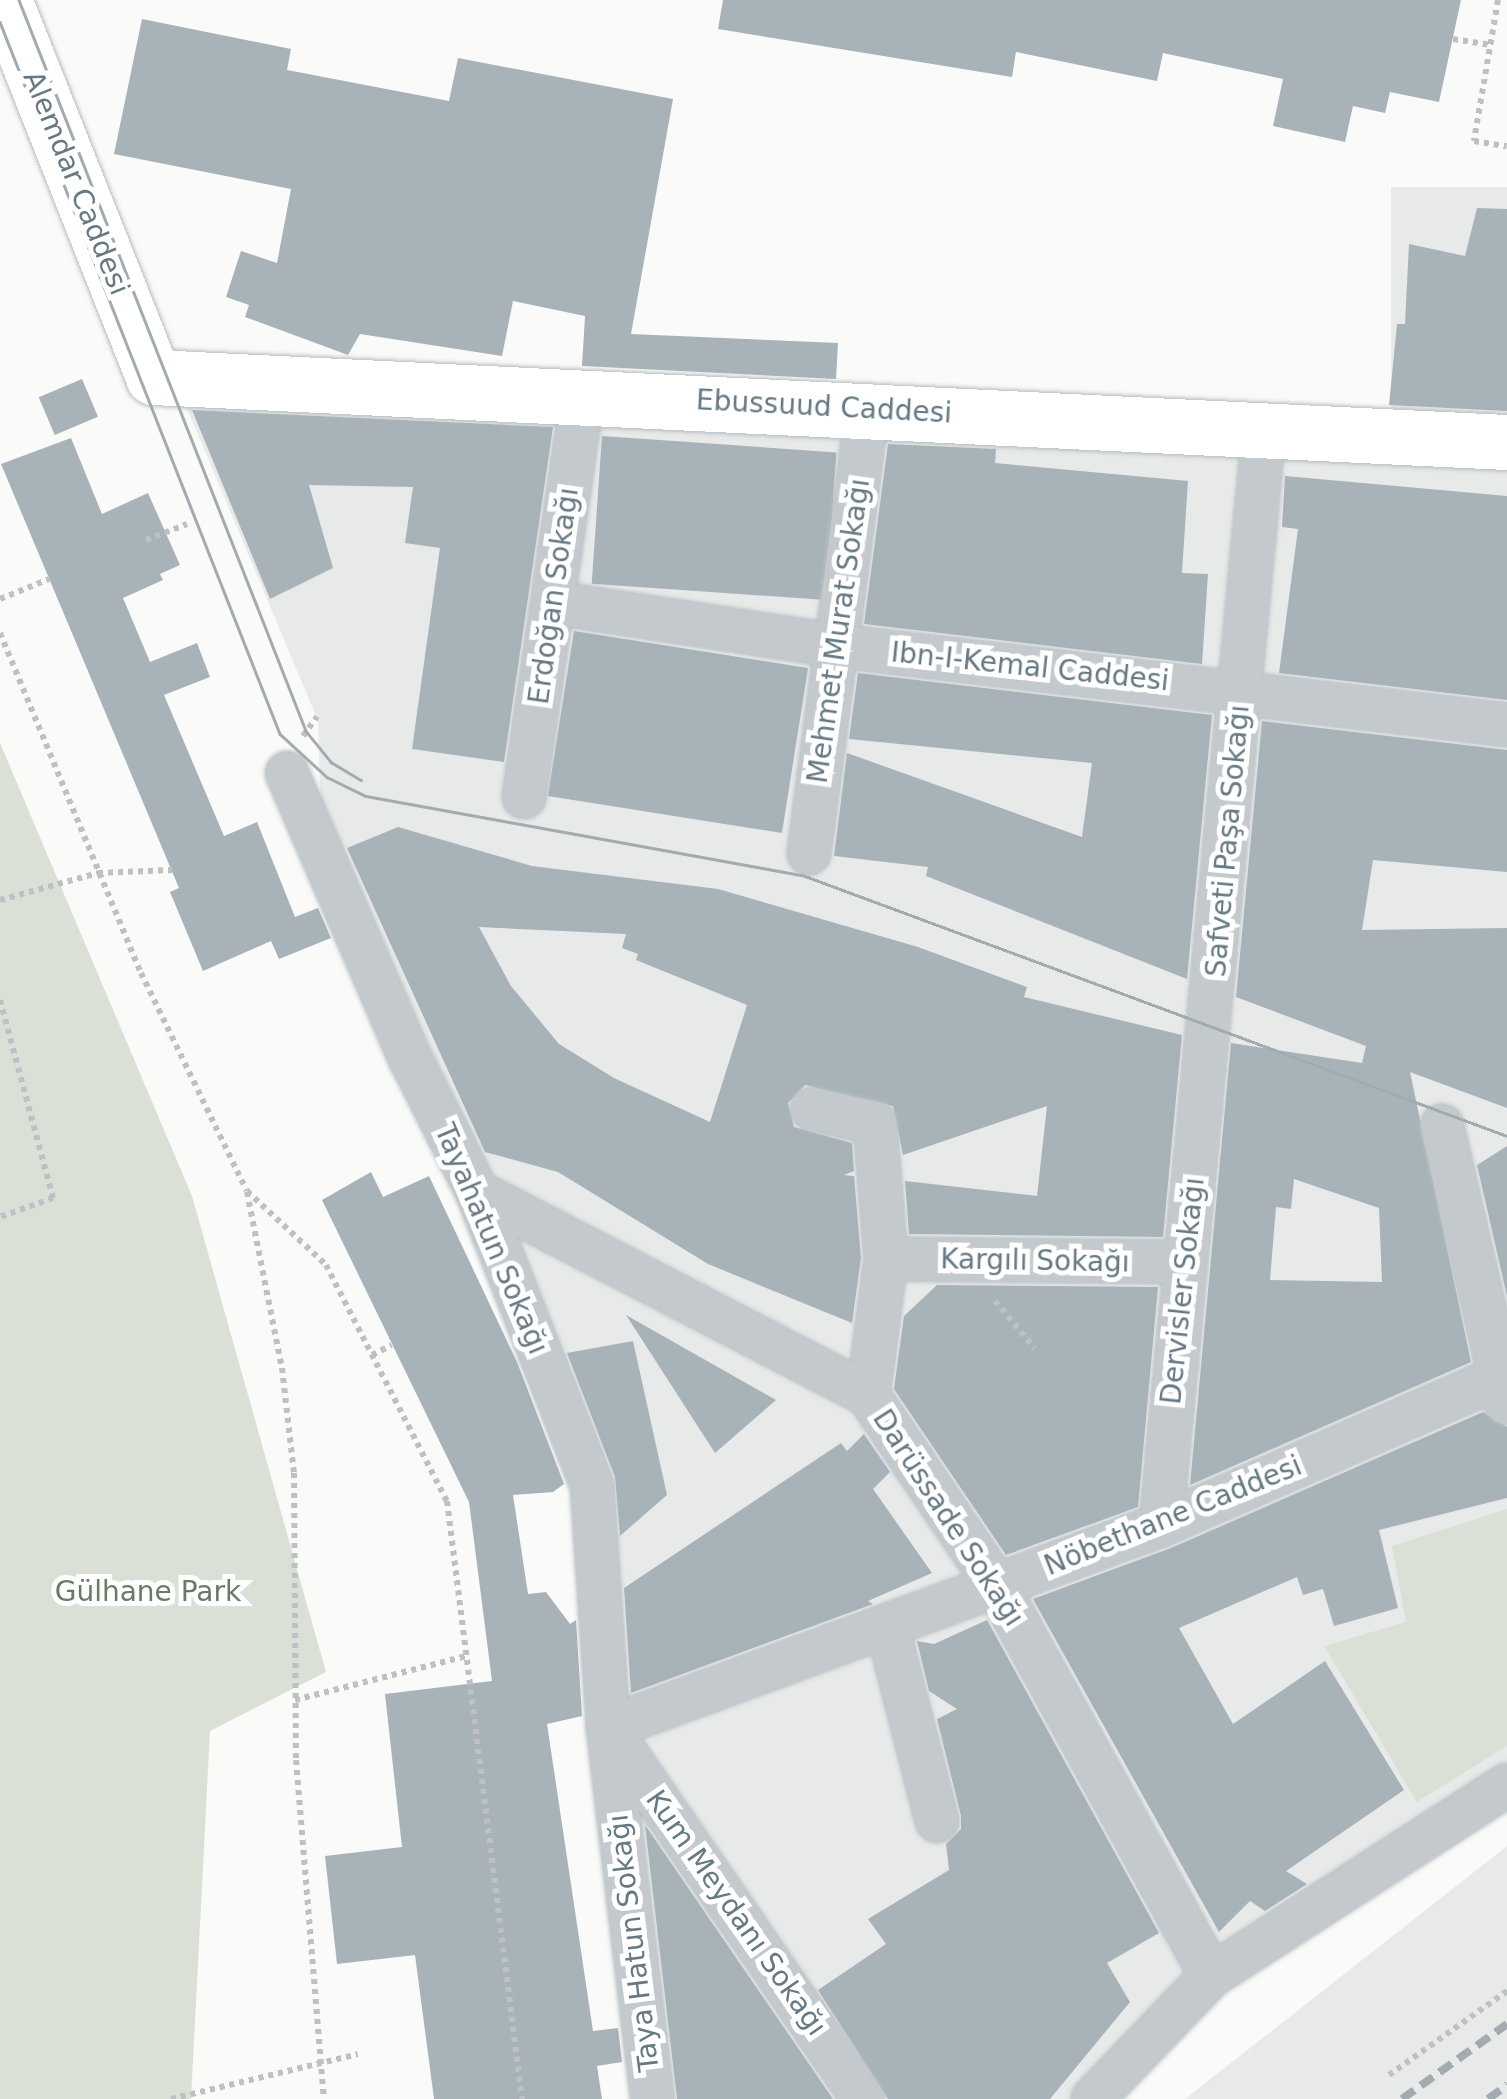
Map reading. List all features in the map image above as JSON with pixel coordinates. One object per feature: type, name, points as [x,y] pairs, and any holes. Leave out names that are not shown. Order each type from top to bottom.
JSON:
[{"type":"main road","name":"Alemdar Caddesi","points":[[4,0],[149,366]]},
{"type":"main road","name":"Ebussuud Caddesi","points":[[149,366],[153,376],[172,378],[1507,442]]},
{"type":"street","name":"Erdoğan Sokağı","points":[[524,797],[583,395]]},
{"type":"street","name":"Mehmet Murat Sokağı","points":[[809,853],[867,410]]},
{"type":"street","name":"Safveti Paşa Sokağı","points":[[1207,1057],[1264,430]]},
{"type":"street","name":"Ibn-I-Kemal Caddesi","points":[[554,603],[839,646],[1507,725]]},
{"type":"street","name":"Tayahatun Sokağı","points":[[287,773],[410,1058],[477,1192],[592,1486],[608,1728]]},
{"type":"street","name":"Dervisler Sokağı","points":[[1161,1525],[1207,1057]]},
{"type":"street","points":[[812,1109],[875,1123],[886,1259],[868,1395]]},
{"type":"street","points":[[1442,1126],[1504,1386]]},
{"type":"street","name":"Darüssade Sokağı","points":[[477,1192],[868,1395],[998,1586],[1211,1976]]},
{"type":"street","name":"Kargılı Sokağı","points":[[886,1259],[1185,1262]]},
{"type":"street","name":"Nöbethane Caddesi","points":[[608,1728],[1161,1525],[1504,1386]]},
{"type":"street","points":[[887,1626],[937,1821]]},
{"type":"street","name":"Taya Hatun Sokağı","points":[[608,1728],[652,2099]]},
{"type":"street","name":"Kum Meydanı Sokağı","points":[[608,1728],[864,2099]]},
{"type":"street","points":[[1093,2099],[1211,1976],[1507,1785]]},
{"type":"path","points":[[1498,0],[1474,141],[1507,146]]},
{"type":"path","points":[[1453,39],[1490,45]]},
{"type":"path","points":[[146,540],[188,524]]},
{"type":"path","points":[[0,599],[50,578]]},
{"type":"path","points":[[0,634],[98,873],[246,1190],[282,1368],[294,1473],[296,1700],[324,2099]]},
{"type":"path","points":[[0,900],[98,873],[172,870]]},
{"type":"path","points":[[0,1000],[54,1198],[0,1217]]},
{"type":"path","points":[[246,1190],[326,1265],[447,1501],[522,2099]]},
{"type":"path","points":[[372,1355],[392,1345]]},
{"type":"path","points":[[296,1700],[466,1656]]},
{"type":"path","points":[[1389,2075],[1507,1991]]},
{"type":"path","points":[[170,2099],[358,2054]]},
{"type":"shaded area","points":[[1391,187],[1507,187],[1507,424],[1391,424]]},
{"type":"shaded area","points":[[177,384],[1507,458],[1507,1793],[1208,1984],[1102,2099],[658,2099],[595,1474],[321,834],[318,721]]},
{"type":"shaded area","points":[[1507,1846],[1507,2099],[1185,2099]]},
{"type":"green space","name":"Gülhane Park","points":[[0,743],[192,1196],[326,1672],[210,1731],[191,2099],[0,2099]]},
{"type":"green space","points":[[1507,1509],[1507,1746],[1417,1802],[1324,1646],[1406,1622],[1392,1546]]},
{"type":"building","points":[[723,0],[1461,0],[1439,102],[1390,92],[1385,113],[1353,106],[1345,142],[1273,126],[1283,79],[1163,53],[1157,81],[1016,52],[1012,77],[718,29]]},
{"type":"building","points":[[142,19],[291,49],[287,70],[449,101],[458,58],[673,99],[631,334],[838,343],[836,379],[582,366],[585,316],[513,301],[502,356],[360,334],[348,355],[245,317],[249,305],[226,297],[241,251],[277,263],[291,189],[114,154]]},
{"type":"building","points":[[1477,208],[1507,209],[1507,411],[1389,405],[1397,324],[1405,324],[1409,244],[1465,256]]},
{"type":"building","points":[[82,379],[98,417],[55,435],[39,397]]},
{"type":"building","points":[[192,410],[553,427],[504,762],[412,749],[440,548],[405,543],[413,487],[309,485],[333,568],[270,599]]},
{"type":"building","points":[[602,436],[836,452],[826,600],[592,584]]},
{"type":"building","points":[[71,438],[102,514],[148,493],[180,565],[160,574],[163,580],[123,598],[150,662],[197,643],[210,677],[164,695],[224,836],[257,822],[295,917],[318,908],[331,938],[279,959],[271,941],[203,971],[170,892],[179,888],[1,464]]},
{"type":"building","points":[[888,444],[996,449],[995,463],[1188,481],[1182,573],[1208,574],[1202,664],[864,624]]},
{"type":"building","points":[[1285,476],[1507,496],[1507,700],[1279,673],[1298,529],[1282,527]]},
{"type":"building","points":[[574,631],[808,668],[782,833],[548,796]]},
{"type":"building","points":[[858,673],[1212,715],[1187,979],[926,876],[928,867],[834,856],[847,753],[1082,837],[1092,763],[849,739]]},
{"type":"building","points":[[1262,721],[1507,750],[1507,872],[1373,860],[1362,930],[1507,928],[1507,1108],[1410,1072],[1471,1362],[1190,1485],[1231,1043],[1362,1063],[1366,1046],[1236,997]],"holes":[[[1294,1179],[1379,1208],[1382,1282],[1270,1280],[1276,1207],[1291,1209]]]},
{"type":"building","points":[[398,827],[532,866],[718,889],[918,947],[1027,987],[1024,997],[1182,1035],[1163,1237],[909,1234],[905,1181],[1037,1196],[1047,1106],[903,1155],[893,1106],[805,1085],[788,1103],[794,1127],[852,1143],[854,1171],[844,1175],[854,1176],[861,1258],[852,1323],[708,1264],[558,1172],[485,1152],[347,848]],"holes":[[[479,927],[626,934],[622,948],[638,954],[636,960],[747,1005],[710,1122],[614,1078],[559,1044],[511,986]]]},
{"type":"building","points":[[1507,1146],[1507,1296],[1477,1165]]},
{"type":"building","points":[[371,1172],[383,1197],[429,1176],[517,1362],[564,1484],[553,1492],[513,1495],[528,1594],[546,1592],[570,1624],[576,1620],[582,1716],[547,1724],[593,2031],[618,2028],[622,2062],[597,2066],[602,2099],[434,2099],[415,1955],[337,1964],[325,1856],[402,1847],[385,1694],[492,1681],[469,1502],[322,1200]]},
{"type":"building","points":[[937,1285],[1158,1287],[1138,1507],[1006,1555],[894,1389],[904,1316]]},
{"type":"building","points":[[626,1315],[776,1400],[715,1453]]},
{"type":"building","points":[[633,1341],[667,1495],[620,1536],[615,1477],[567,1353]]},
{"type":"building","points":[[1483,1412],[1507,1427],[1507,1498],[1379,1530],[1398,1608],[1334,1626],[1323,1589],[1303,1595],[1297,1577],[1179,1628],[1233,1724],[1325,1661],[1404,1790],[1286,1871],[1307,1884],[1265,1911],[1250,1901],[1219,1932],[1033,1599],[1171,1548]]},
{"type":"building","points":[[864,1434],[890,1472],[873,1489],[932,1573],[868,1601],[873,1604],[631,1693],[624,1588],[841,1443],[847,1451]]},
{"type":"building","points":[[987,1620],[1159,1933],[1107,1963],[1130,2002],[1050,2099],[888,2099],[818,1990],[886,1944],[868,1919],[949,1870],[946,1844],[961,1829],[961,1816],[937,1719],[957,1709],[929,1691],[917,1641],[934,1644]]},
{"type":"building","points":[[645,1825],[833,2099],[677,2099]]},
{"type":"tram line","points":[[19,0],[306,731],[331,762],[361,780]]},
{"type":"tram line","points":[[0,22],[280,734],[327,777],[366,796],[805,876],[1507,1136]]},
{"type":"railway","points":[[1402,2099],[1507,2024]]},
{"type":"railway","points":[[1488,2099],[1507,2085]]}]
